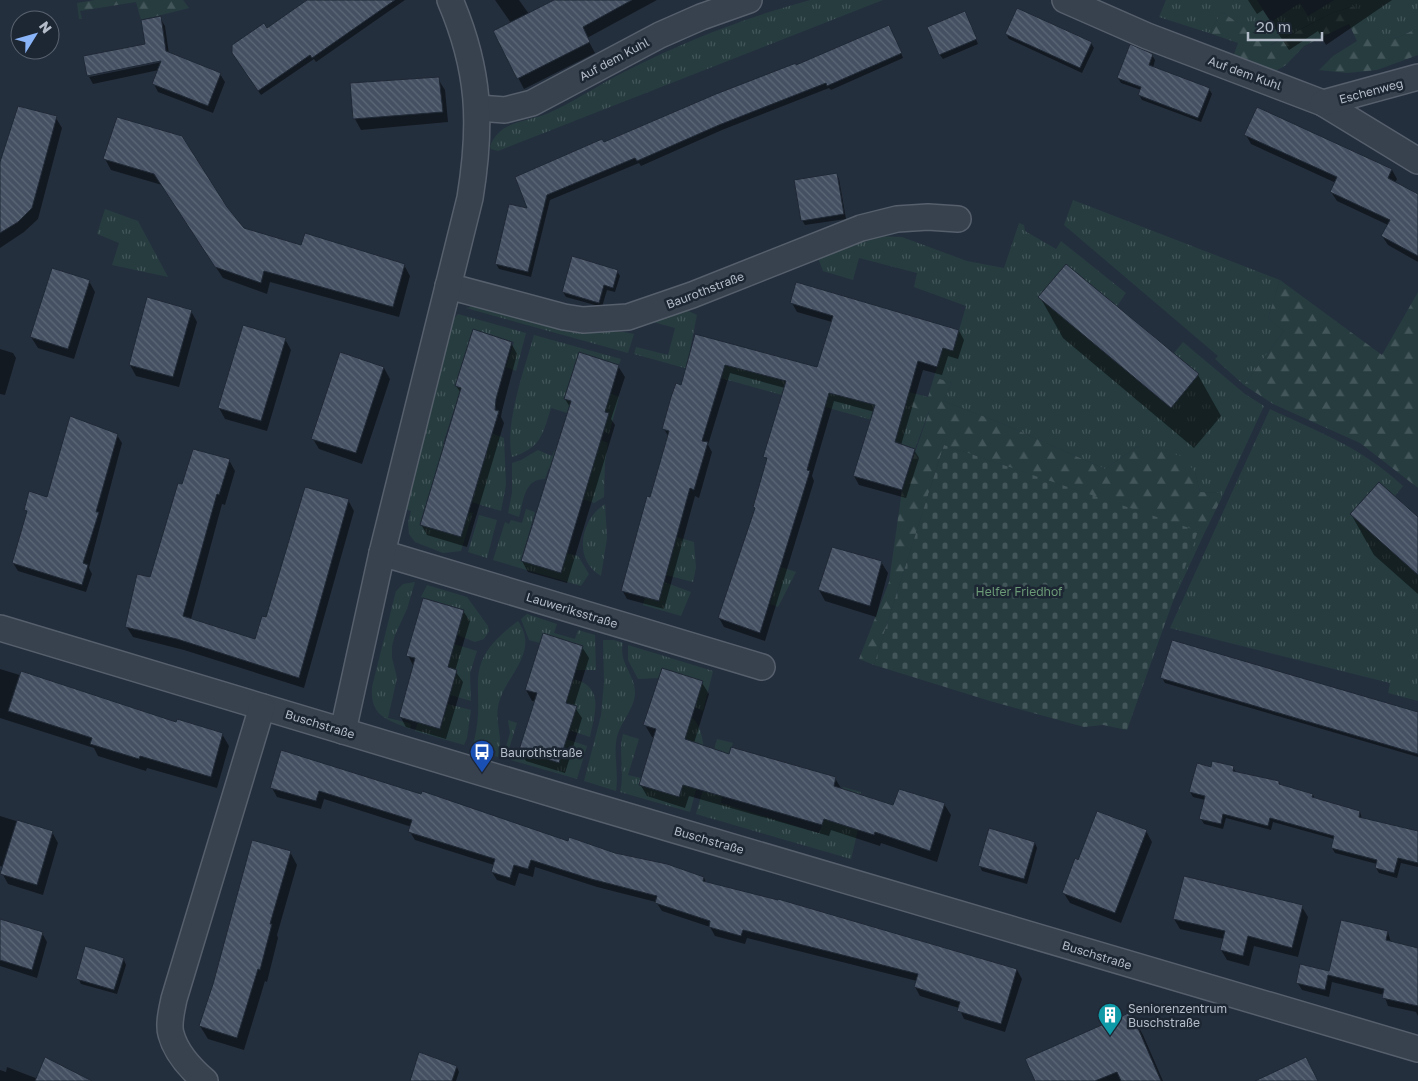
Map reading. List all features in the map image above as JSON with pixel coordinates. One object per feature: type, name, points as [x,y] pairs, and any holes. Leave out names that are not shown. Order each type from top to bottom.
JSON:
[{"type":"street","points":[[343,731],[382,554],[470,198],[476,161],[478,108],[473,72],[466,41],[450,0]]},
{"type":"street","name":"Auf dem Kuhl","points":[[478,108],[505,110],[532,103],[674,28],[749,0]]},
{"type":"street","name":"Auf dem Kuhl","points":[[1065,0],[1148,36],[1323,103],[1418,161]]},
{"type":"street","name":"Eschenweg","points":[[1323,103],[1418,77]]},
{"type":"street","name":"Baurothstraße","points":[[448,286],[564,317],[583,320],[628,317],[692,295],[861,228],[897,219],[928,217],[958,219]]},
{"type":"street","name":"Lauweriksstraße","points":[[382,554],[762,667]]},
{"type":"street","name":"Buschstraße","points":[[0,628],[1418,1049]]},
{"type":"street","points":[[205,1081],[193,1070],[180,1053],[170,1033],[173,1007],[189,947],[262,707]]},
{"type":"green space","points":[[95,0],[183,0],[189,8],[141,20],[136,2],[80,11],[82,19],[79,19],[77,3]]},
{"type":"green space","points":[[810,0],[883,0],[498,151],[491,149],[490,146],[501,130],[517,122],[553,111],[652,58],[741,22]]},
{"type":"green space","points":[[1166,0],[1257,0],[1271,22],[1300,3],[1308,16],[1334,0],[1418,0],[1418,28],[1399,37],[1372,42],[1353,6],[1332,13],[1270,45],[1222,12],[1209,33],[1159,17]]},
{"type":"green space","points":[[1354,6],[1372,41],[1399,37],[1418,28],[1418,55],[1377,70],[1347,73],[1319,70],[1333,56],[1357,41],[1349,24],[1304,46],[1286,65],[1274,72],[1232,60],[1238,43],[1209,33],[1222,12],[1271,45],[1332,13]]},
{"type":"green space","points":[[1073,200],[1280,280],[1268,318],[1284,331],[1244,385],[1215,359],[1218,356],[1064,225]]},
{"type":"green space","points":[[105,209],[138,221],[168,277],[112,265],[119,243],[97,234]]},
{"type":"green space","points":[[1019,223],[1024,225],[1025,231],[1056,249],[1061,241],[1126,293],[1117,306],[1065,265],[1039,297],[1170,408],[1199,374],[1174,353],[1183,342],[1245,394],[1264,406],[1222,497],[1220,493],[1200,492],[1195,472],[1138,446],[1105,469],[1001,423],[943,401],[952,383],[934,377],[943,348],[953,351],[966,306],[914,287],[917,273],[859,258],[853,280],[823,271],[818,258],[874,236],[902,237],[967,261],[1004,268]]},
{"type":"green space","points":[[1280,280],[1382,355],[1418,292],[1418,488],[1360,443],[1273,404],[1244,385],[1284,331],[1268,318]]},
{"type":"green space","points":[[475,306],[557,329],[585,332],[618,331],[634,334],[628,353],[466,308]]},
{"type":"green space","points":[[686,310],[697,315],[689,355],[903,413],[905,405],[929,411],[915,449],[893,441],[897,427],[634,354],[636,347],[668,355],[675,328],[653,322]]},
{"type":"green space","points":[[458,314],[526,333],[516,371],[506,367],[514,342],[473,329],[461,388],[443,444],[484,457],[492,433],[504,438],[506,485],[501,511],[471,502],[438,466],[420,524],[460,537],[468,512],[473,513],[461,551],[443,553],[415,542],[409,534],[408,523],[411,511],[404,509],[451,322]]},
{"type":"green space","points":[[534,335],[621,359],[619,365],[579,352],[564,398],[571,401],[567,413],[551,408],[543,433],[539,439],[529,449],[512,457],[510,444],[513,413]]},
{"type":"green space","points":[[934,377],[952,383],[943,401],[1001,423],[1105,469],[1138,446],[1182,456],[1195,472],[1200,492],[1220,493],[1222,497],[1204,534],[944,445],[874,665],[859,659],[889,582],[902,490],[929,412],[905,405],[909,392],[928,397]]},
{"type":"green space","points":[[610,393],[619,397],[609,434],[603,431],[609,414],[605,412]]},
{"type":"green space","points":[[1270,409],[1356,451],[1387,472],[1403,486],[1395,496],[1379,482],[1350,514],[1418,575],[1418,701],[1388,693],[1390,683],[1170,628]]},
{"type":"green space","points":[[601,440],[608,443],[605,462],[604,497],[594,503],[583,499],[588,480],[549,468],[545,479],[538,480],[529,487],[519,517],[508,513],[512,493],[512,463],[538,450],[552,456],[556,447],[594,459]]},
{"type":"green space","name":"Helfer Friedhof","points":[[944,445],[1198,531],[1127,730],[1103,725],[1084,727],[990,701],[874,665]]},
{"type":"green space","points":[[605,504],[607,538],[601,576],[592,569],[586,560],[583,550],[583,539],[590,519]]},
{"type":"green space","points":[[526,509],[535,512],[521,561],[560,573],[567,553],[578,556],[589,574],[581,586],[493,560],[505,522],[509,524],[511,520],[522,523]]},
{"type":"green space","points":[[479,515],[497,520],[487,558],[468,552]]},
{"type":"green space","points":[[1198,531],[1204,534],[1167,614]]},
{"type":"green space","points":[[677,537],[694,542],[696,568],[693,582],[666,575]]},
{"type":"green space","points":[[781,567],[796,572],[778,607],[770,604]]},
{"type":"green space","points":[[415,582],[407,609],[392,646],[392,658],[397,678],[388,718],[409,723],[411,725],[410,729],[381,715],[374,704],[372,687],[396,591],[403,584]]},
{"type":"green space","points":[[664,582],[691,592],[681,616],[643,605],[645,597],[659,601]]},
{"type":"green space","points":[[427,585],[467,597],[488,626],[489,631],[484,639],[475,642],[457,635],[464,610],[421,597]]},
{"type":"green space","points":[[527,614],[557,624],[554,633],[575,639],[578,630],[595,635],[596,670],[576,670],[583,646],[543,633],[540,643],[529,640],[521,619]]},
{"type":"green space","points":[[518,621],[524,633],[525,644],[523,654],[506,685],[498,707],[500,750],[498,757],[495,756],[496,751],[482,747],[481,751],[472,748],[477,727],[478,679],[480,666],[486,652],[498,637]]},
{"type":"green space","points":[[603,640],[614,640],[623,643],[624,662],[635,691],[633,703],[617,737],[616,791],[584,781],[601,715],[604,682]]},
{"type":"green space","points":[[454,644],[477,651],[470,673],[471,701],[450,695],[457,670],[448,667]]},
{"type":"green space","points":[[628,645],[713,671],[703,711],[695,707],[703,681],[662,668],[659,678],[638,679],[628,660]]},
{"type":"green space","points":[[573,679],[590,688],[594,694],[595,710],[590,737],[569,730],[577,706],[566,703]]},
{"type":"green space","points":[[448,704],[471,710],[467,738],[464,745],[415,731],[418,722],[440,729]]},
{"type":"green space","points":[[691,717],[699,727],[704,748],[689,766],[696,743],[685,739]]},
{"type":"green space","points":[[508,720],[517,723],[508,752],[511,749],[559,763],[566,739],[587,746],[577,779],[511,760],[509,757],[503,757],[510,733]]},
{"type":"green space","points":[[623,734],[639,739],[628,775],[641,778],[639,785],[678,797],[686,774],[699,779],[690,812],[620,792]]},
{"type":"green space","points":[[717,739],[733,743],[717,794],[722,796],[721,803],[819,833],[826,814],[835,815],[843,787],[861,792],[851,827],[858,830],[851,859],[696,814]]},
{"type":"building","points":[[307,0],[395,0],[312,58],[310,55],[258,91],[232,53],[232,45],[264,23],[267,28]]},
{"type":"building","points":[[554,0],[632,0],[583,27],[590,42],[517,79],[493,31]]},
{"type":"building","points":[[1017,8],[1092,42],[1080,68],[1005,34]]},
{"type":"building","points":[[965,11],[977,39],[939,55],[927,27]]},
{"type":"building","points":[[161,16],[166,51],[221,73],[208,106],[152,84],[161,61],[87,76],[83,56],[145,44],[141,20]]},
{"type":"building","points":[[889,25],[902,53],[827,86],[826,83],[719,125],[637,161],[635,158],[547,195],[528,272],[495,264],[509,204],[527,208],[515,177],[602,139],[604,142],[716,94],[796,63],[796,65]]},
{"type":"building","points":[[1130,44],[1153,54],[1149,65],[1210,88],[1198,118],[1138,95],[1141,87],[1117,78]]},
{"type":"building","points":[[439,77],[443,112],[353,119],[350,83]]},
{"type":"building","points":[[18,106],[57,116],[32,208],[18,222],[0,233],[0,162]]},
{"type":"building","points":[[1257,107],[1392,169],[1388,178],[1418,194],[1418,256],[1381,236],[1390,220],[1330,192],[1337,177],[1244,135]]},
{"type":"building","points":[[117,117],[182,136],[227,207],[244,228],[301,245],[305,233],[405,264],[393,307],[264,271],[261,283],[215,267],[154,174],[103,159]]},
{"type":"building","points":[[837,173],[844,214],[801,221],[794,180]]},
{"type":"building","points":[[572,256],[618,270],[613,288],[604,285],[599,303],[562,292]]},
{"type":"building","points":[[1066,264],[1199,374],[1171,408],[1038,297]]},
{"type":"building","points":[[52,268],[90,280],[68,349],[30,337]]},
{"type":"building","points":[[796,282],[959,330],[953,351],[943,348],[937,367],[918,361],[895,442],[915,449],[902,490],[853,476],[875,405],[829,393],[807,470],[810,471],[760,633],[718,618],[755,508],[753,507],[767,458],[763,457],[786,381],[725,365],[702,441],[708,442],[694,490],[690,488],[659,601],[621,591],[647,496],[650,497],[669,431],[662,429],[671,397],[676,383],[681,385],[695,334],[817,367],[833,316],[790,303]]},
{"type":"building","points":[[147,297],[192,310],[173,377],[129,365]]},
{"type":"building","points":[[243,325],[286,338],[261,421],[218,408]]},
{"type":"building","points":[[473,329],[512,342],[496,399],[495,410],[499,411],[461,537],[420,525],[461,388],[455,386]]},
{"type":"building","points":[[340,352],[384,367],[356,453],[311,439]]},
{"type":"building","points":[[579,352],[619,365],[605,412],[609,413],[561,573],[521,561],[571,401],[564,399]]},
{"type":"building","points":[[70,416],[118,434],[96,512],[99,512],[83,563],[88,565],[82,585],[12,563],[27,511],[24,510],[29,491],[47,497]]},
{"type":"building","points":[[193,449],[230,459],[219,495],[217,494],[183,616],[255,639],[262,616],[266,617],[305,487],[349,499],[299,678],[177,639],[125,627],[137,574],[150,577],[178,483],[182,484]]},
{"type":"building","points":[[1379,482],[1418,517],[1418,575],[1350,514]]},
{"type":"building","points":[[832,547],[882,561],[870,606],[818,590]]},
{"type":"building","points":[[423,598],[464,610],[448,667],[457,670],[440,729],[399,717],[415,658],[406,656]]},
{"type":"building","points":[[543,633],[583,646],[566,703],[577,706],[559,763],[519,750],[537,693],[525,690]]},
{"type":"building","points":[[1172,640],[1418,712],[1418,754],[1160,678]]},
{"type":"building","points":[[662,668],[703,681],[685,739],[729,754],[731,747],[836,777],[834,786],[893,805],[899,789],[945,803],[930,851],[875,832],[874,835],[824,819],[822,825],[683,785],[679,797],[639,785],[656,729],[643,725]]},
{"type":"building","points":[[21,671],[176,722],[177,719],[223,733],[211,777],[140,756],[139,759],[90,744],[92,738],[8,711]]},
{"type":"building","points":[[281,750],[421,794],[422,791],[568,841],[569,837],[615,853],[667,864],[704,877],[703,881],[778,899],[1017,969],[1001,1024],[957,1011],[960,1002],[914,987],[918,974],[743,930],[741,936],[709,927],[710,921],[655,903],[657,896],[591,879],[531,860],[528,869],[514,865],[510,878],[491,872],[495,859],[408,832],[412,820],[319,791],[316,801],[270,788]]},
{"type":"building","points":[[1212,761],[1234,766],[1233,771],[1279,781],[1279,784],[1313,794],[1312,797],[1360,811],[1359,817],[1418,831],[1418,863],[1398,858],[1394,873],[1375,868],[1377,860],[1331,848],[1334,836],[1270,818],[1268,826],[1223,814],[1221,824],[1199,819],[1205,796],[1189,792],[1197,763],[1211,767]]},
{"type":"building","points":[[1097,811],[1147,830],[1115,913],[1062,893],[1075,858],[1078,860]]},
{"type":"building","points":[[17,820],[53,831],[37,885],[0,874]]},
{"type":"building","points":[[989,828],[1035,842],[1024,879],[978,866]]},
{"type":"building","points":[[252,840],[291,851],[270,924],[272,924],[260,970],[258,969],[237,1038],[199,1026],[213,984]]},
{"type":"building","points":[[1184,876],[1303,905],[1292,948],[1248,936],[1243,956],[1220,950],[1225,931],[1173,919]]},
{"type":"building","points":[[0,919],[43,932],[32,970],[0,960]]},
{"type":"building","points":[[1341,920],[1388,931],[1386,940],[1418,948],[1418,1006],[1382,998],[1384,989],[1328,975],[1325,990],[1296,983],[1300,964],[1329,971]]},
{"type":"building","points":[[85,946],[124,958],[114,990],[76,979]]},
{"type":"building","name":"Seniorenzentrum Buschstraße","points":[[1131,1012],[1161,1081],[1121,1081],[1117,1072],[1095,1081],[1035,1081],[1025,1059]]},
{"type":"building","points":[[419,1052],[457,1066],[452,1081],[410,1081]]},
{"type":"building","points":[[45,1057],[92,1081],[35,1081]]},
{"type":"building","points":[[1306,1057],[1318,1081],[1255,1081]]},
{"type":"place","name":"Baurothstraße","points":[[482,773]]},
{"type":"place","name":"Seniorenzentrum Buschstraße","points":[[1110,1036]]}]
